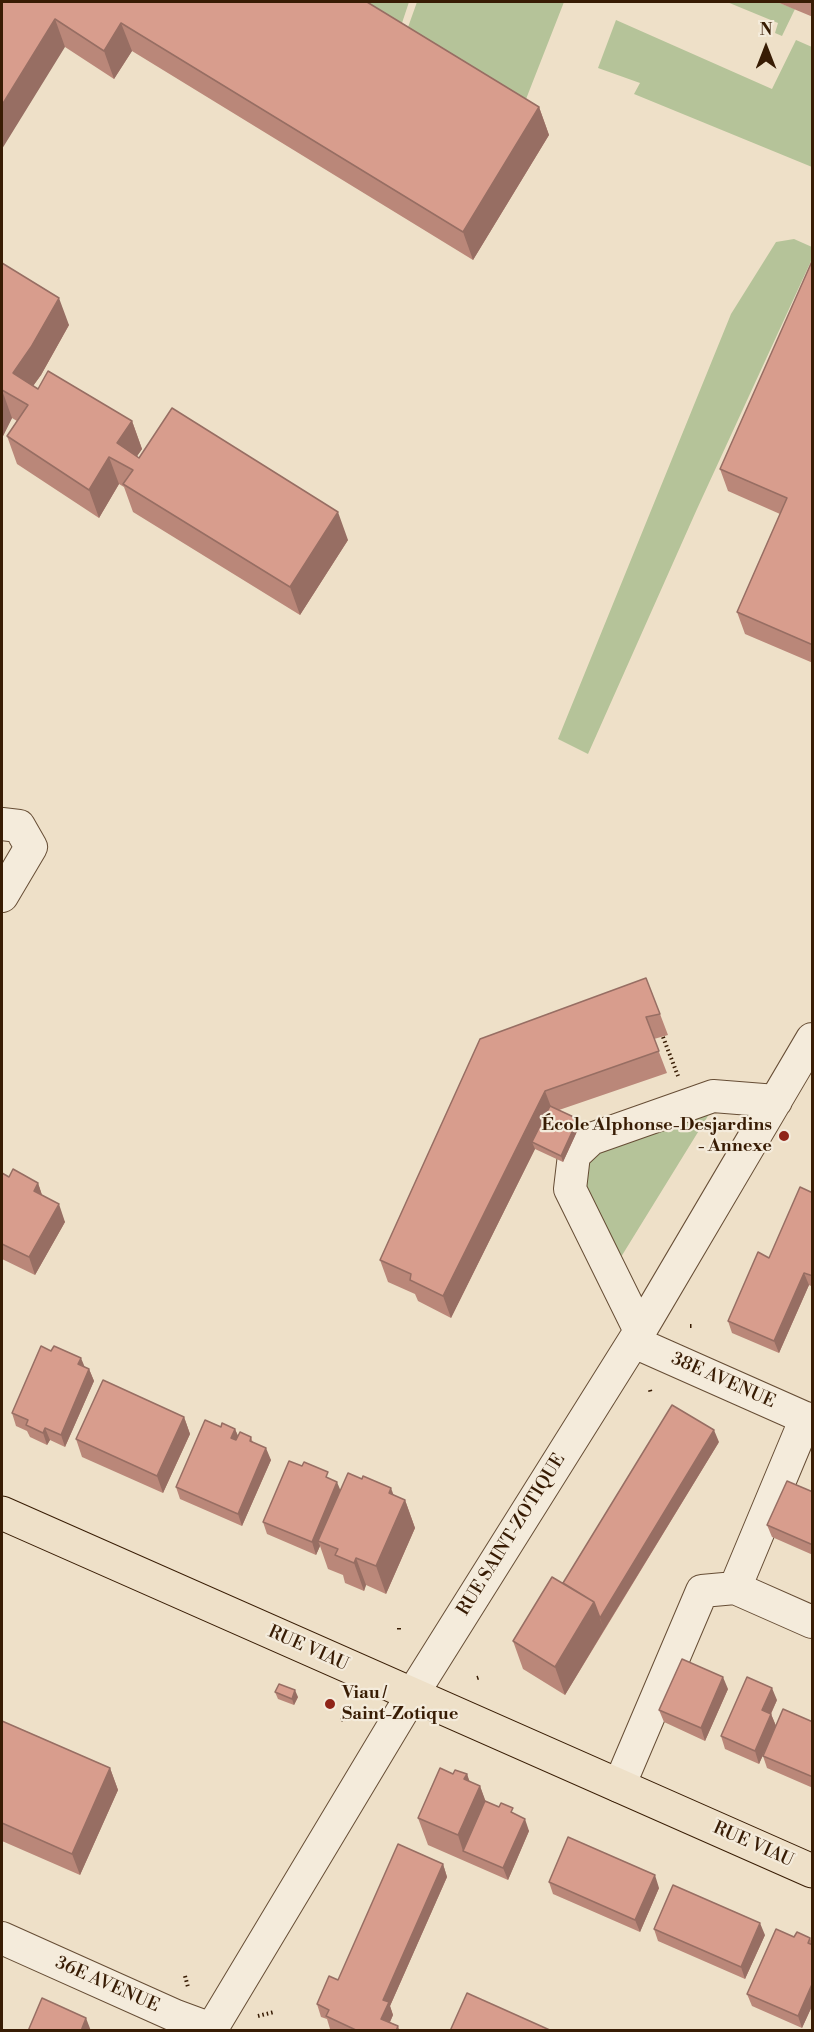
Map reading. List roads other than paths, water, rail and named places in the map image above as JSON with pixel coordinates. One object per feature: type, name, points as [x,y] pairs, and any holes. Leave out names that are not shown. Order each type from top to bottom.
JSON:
[{"type":"main road","name":"RUE VIAU","points":[[2,1513],[813,1871]]},
{"type":"street","points":[[2,824],[20,826],[31,848],[2,896]]},
{"type":"street","name":"RUE SAINT-ZOTIQUE","points":[[212,2030],[412,1695],[637,1336],[813,1039]]},
{"type":"street","points":[[637,1336],[570,1189],[574,1155],[591,1139],[713,1096],[776,1101]]},
{"type":"street","name":"38E AVENUE","points":[[637,1336],[809,1420]]},
{"type":"street","points":[[735,1588],[809,1420]]},
{"type":"street","points":[[619,1785],[702,1591],[735,1588],[813,1622]]},
{"type":"street","name":"36E AVENUE","points":[[2,1938],[212,2030]]},
{"type":"place","name":"École Alphonse-Desjardins - Annexe","points":[[784,1136]]},
{"type":"place","name":"Viau / Saint-Zotique","points":[[330,1704]]}]
